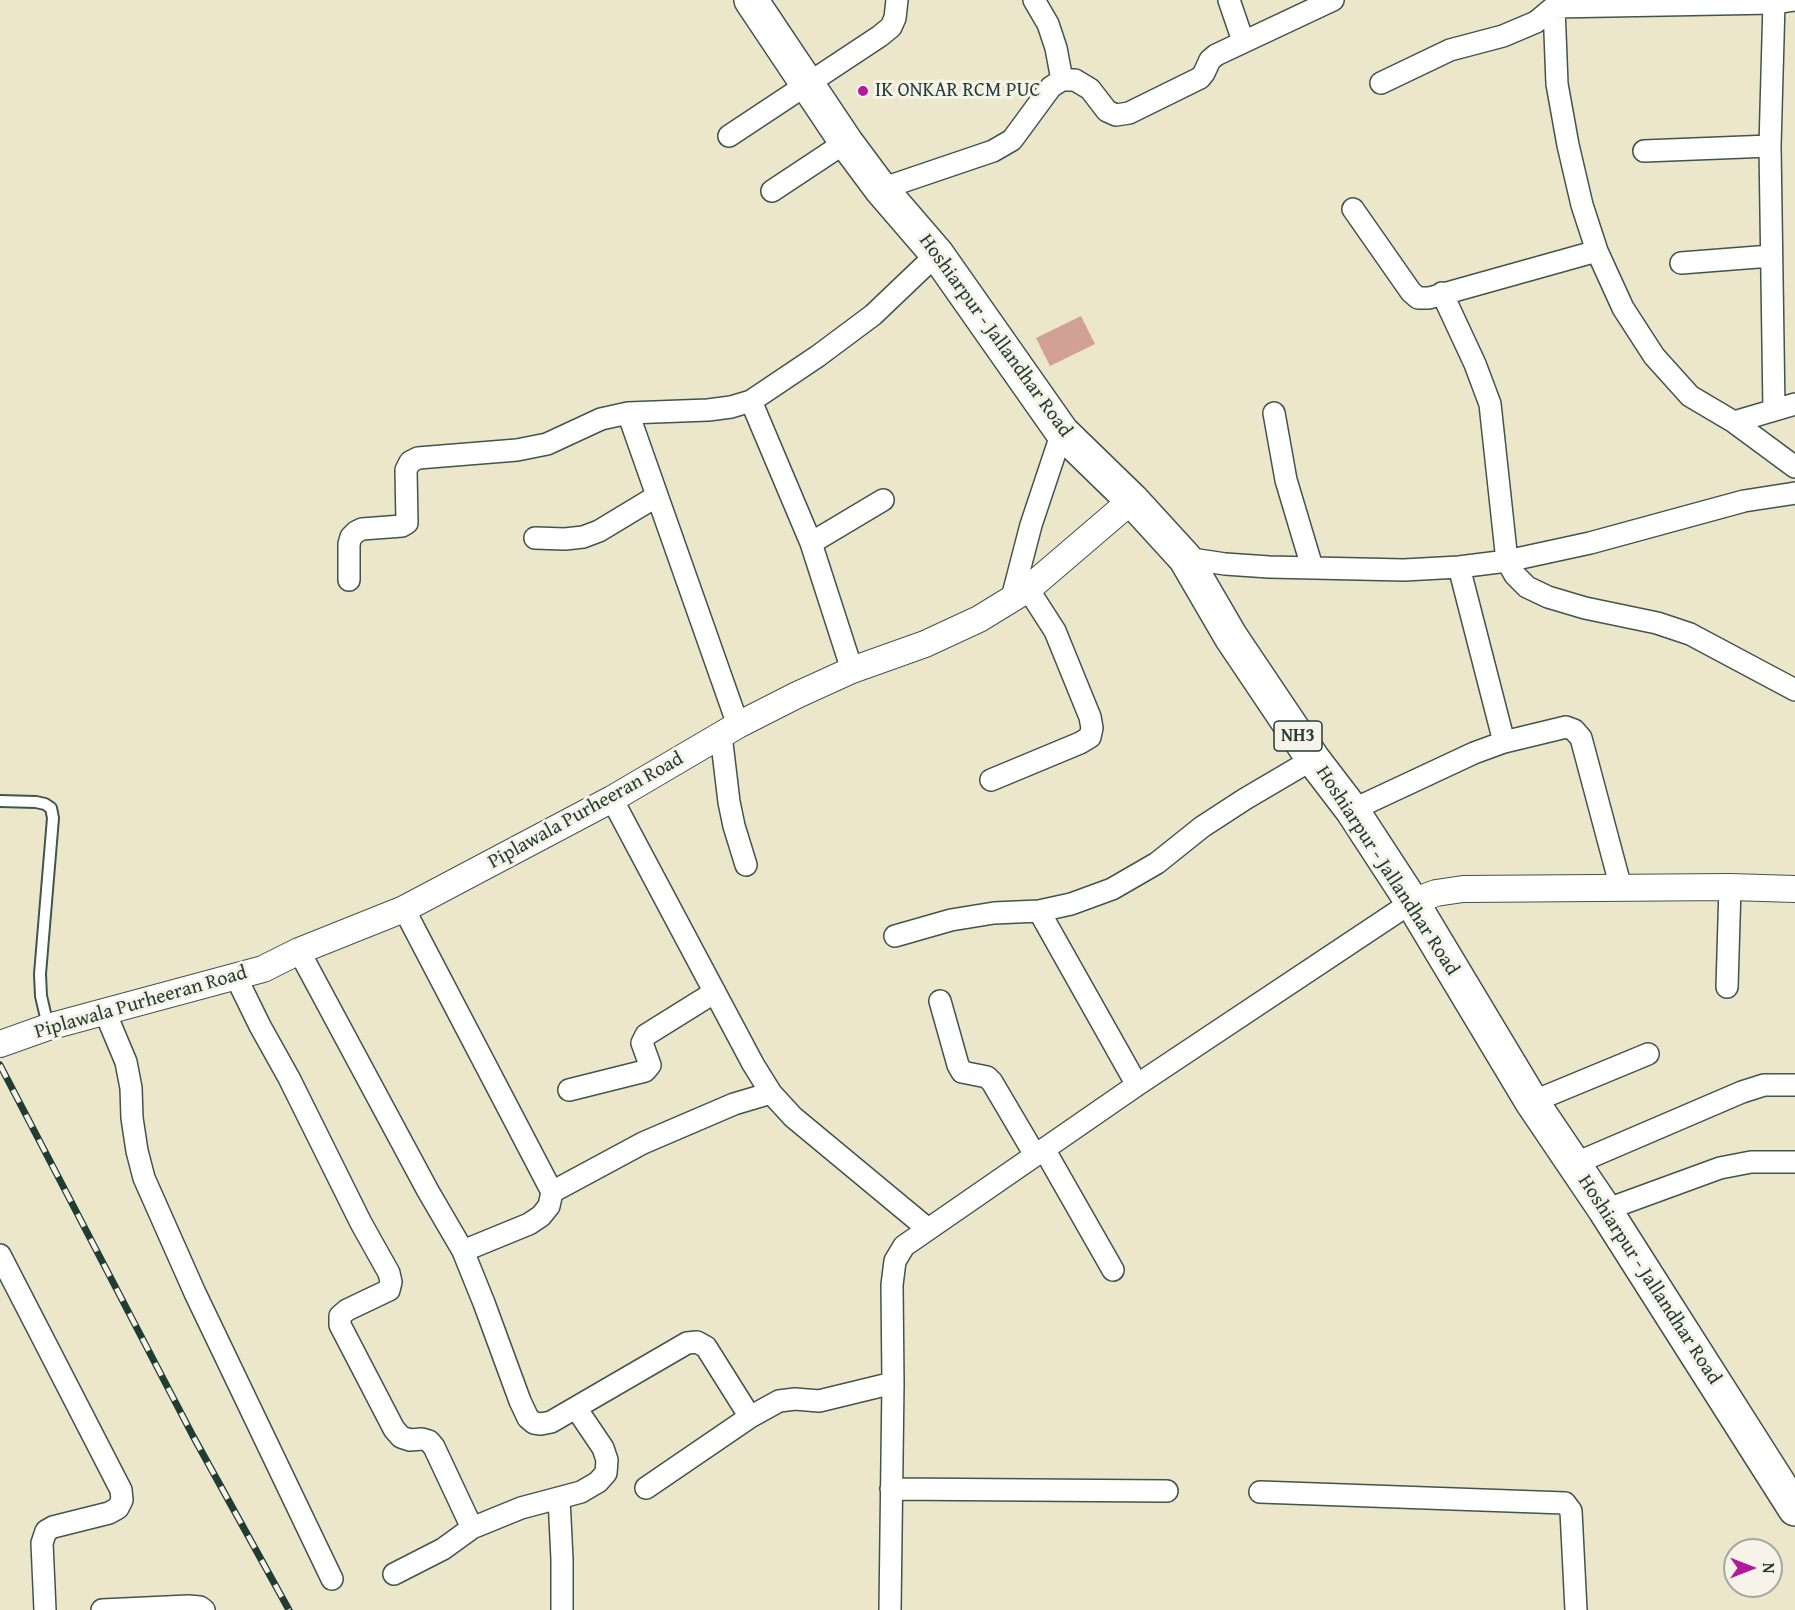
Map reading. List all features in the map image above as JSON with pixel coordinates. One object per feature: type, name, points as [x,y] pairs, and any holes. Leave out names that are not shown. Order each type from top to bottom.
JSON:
[{"type":"highway","name":"Hoshiarpur - Jallandhar Road","points":[[752,0],[846,142],[881,189],[937,254],[1062,432],[1132,500],[1185,558],[1231,637],[1312,759],[1352,810],[1412,902],[1532,1102],[1605,1210],[1795,1509]]},
{"type":"street","points":[[729,136],[891,27],[895,18],[897,0]]},
{"type":"street","points":[[1034,0],[1048,24],[1056,48],[1062,80]]},
{"type":"street","points":[[1229,0],[1242,41]]},
{"type":"street","points":[[881,189],[993,151],[1012,140],[1051,87],[1062,80],[1075,80],[1090,89],[1107,111],[1116,115],[1129,113],[1200,78],[1210,60],[1216,55],[1333,0]]},
{"type":"street","points":[[1381,83],[1450,50],[1503,36],[1536,22],[1556,4],[1774,3],[1795,0]]},
{"type":"street","points":[[1774,3],[1770,146],[1774,410]]},
{"type":"street","points":[[1556,4],[1557,84],[1582,205],[1597,250],[1623,308],[1654,356],[1690,396],[1734,422],[1795,467]]},
{"type":"street","points":[[772,191],[846,142]]},
{"type":"street","points":[[1644,151],[1770,146]]},
{"type":"street","points":[[1353,209],[1411,292],[1418,298],[1429,298],[1597,250]]},
{"type":"street","points":[[349,580],[349,544],[356,532],[362,529],[402,526],[406,523],[406,470],[410,462],[418,458],[517,450],[547,444],[601,419],[628,413],[708,410],[751,401],[818,357],[873,315],[937,254]]},
{"type":"street","points":[[1681,263],[1771,256]]},
{"type":"street","points":[[1442,293],[1491,404],[1507,561],[1515,575],[1527,587],[1548,597],[1585,608],[1657,623],[1690,634],[1795,690]]},
{"type":"street","points":[[751,401],[811,543],[852,670]]},
{"type":"street","points":[[1734,422],[1795,404]]},
{"type":"street","points":[[628,413],[657,496],[730,730],[725,774],[734,826],[746,865]]},
{"type":"street","points":[[1274,413],[1286,480],[1312,567]]},
{"type":"street","points":[[991,780],[1080,743],[1090,737],[1092,728],[1090,717],[1055,631],[1020,593],[1030,525],[1062,432]]},
{"type":"street","points":[[1185,558],[1225,564],[1312,567],[1404,570],[1459,567],[1507,561],[1643,530],[1744,501],[1795,493]]},
{"type":"street","points":[[535,538],[583,537],[599,531],[657,496]]},
{"type":"street","points":[[811,543],[883,500]]},
{"type":"street","name":"Piplawala Purheeran Road","points":[[0,1044],[48,1027],[263,969],[299,951],[404,909],[612,799],[797,694],[852,670],[925,644],[979,619],[1020,593],[1132,500]]},
{"type":"street","points":[[1459,567],[1504,742]]},
{"type":"street","points":[[1352,810],[1464,757],[1504,742],[1566,727],[1575,730],[1581,738],[1621,888]]},
{"type":"street","points":[[895,936],[951,920],[994,913],[1040,911],[1071,904],[1112,889],[1157,863],[1202,827],[1245,799],[1312,759]]},
{"type":"street","points":[[612,799],[753,1064],[771,1093],[793,1117],[928,1229]]},
{"type":"street","points":[[1727,987],[1730,887]]},
{"type":"street","points":[[890,1610],[892,1285],[895,1261],[904,1246],[1137,1084],[1412,902],[1436,893],[1463,889],[1730,887],[1795,889]]},
{"type":"street","points":[[404,909],[552,1192],[549,1206],[541,1216],[529,1224],[463,1251]]},
{"type":"street","points":[[1040,911],[1137,1084]]},
{"type":"street","points":[[299,951],[428,1191],[463,1251],[528,1418],[534,1423],[551,1422],[687,1343],[697,1342],[706,1347],[750,1417]]},
{"type":"street","points":[[236,977],[361,1223],[389,1273],[391,1282],[389,1290],[347,1310],[340,1316],[340,1325],[394,1429],[401,1437],[410,1440],[422,1439],[434,1447],[472,1528]]},
{"type":"street","points":[[569,1090],[645,1071],[650,1065],[642,1043],[646,1035],[715,992]]},
{"type":"street","points":[[940,1001],[962,1072],[987,1077],[992,1082],[1040,1152],[1113,1270]]},
{"type":"street","points":[[105,1012],[126,1062],[131,1088],[135,1140],[144,1178],[195,1293],[332,1579]]},
{"type":"street","points":[[1532,1102],[1648,1054]]},
{"type":"street","points":[[1574,1164],[1742,1092],[1764,1085],[1795,1085]]},
{"type":"street","points":[[552,1192],[643,1143],[726,1107],[771,1093]]},
{"type":"street","points":[[1605,1210],[1720,1168],[1751,1162],[1795,1162]]},
{"type":"street","points":[[0,1256],[121,1490],[122,1500],[118,1508],[109,1513],[53,1527],[46,1531],[42,1543],[45,1610]]},
{"type":"street","points":[[646,1488],[750,1417],[779,1401],[819,1401],[893,1383]]},
{"type":"street","points":[[394,1574],[443,1549],[472,1528],[521,1508],[581,1492],[598,1482],[606,1473],[607,1460],[603,1448],[576,1408]]},
{"type":"street","points":[[891,1489],[1167,1491]]},
{"type":"street","points":[[1260,1492],[1564,1503],[1571,1511],[1576,1610]]},
{"type":"street","points":[[559,1498],[562,1610]]},
{"type":"street","points":[[102,1610],[188,1606],[200,1607],[204,1610]]},
{"type":"lane","points":[[0,801],[36,802],[51,808],[53,818],[40,974],[41,996],[48,1027]]},
{"type":"building","points":[[1081,316],[1095,344],[1050,366],[1036,338]]},
{"type":"railway","points":[[0,1065],[193,1436],[289,1610]]},
{"type":"place","name":"IK ONKAR RCM PUC","points":[[863,91]]}]
